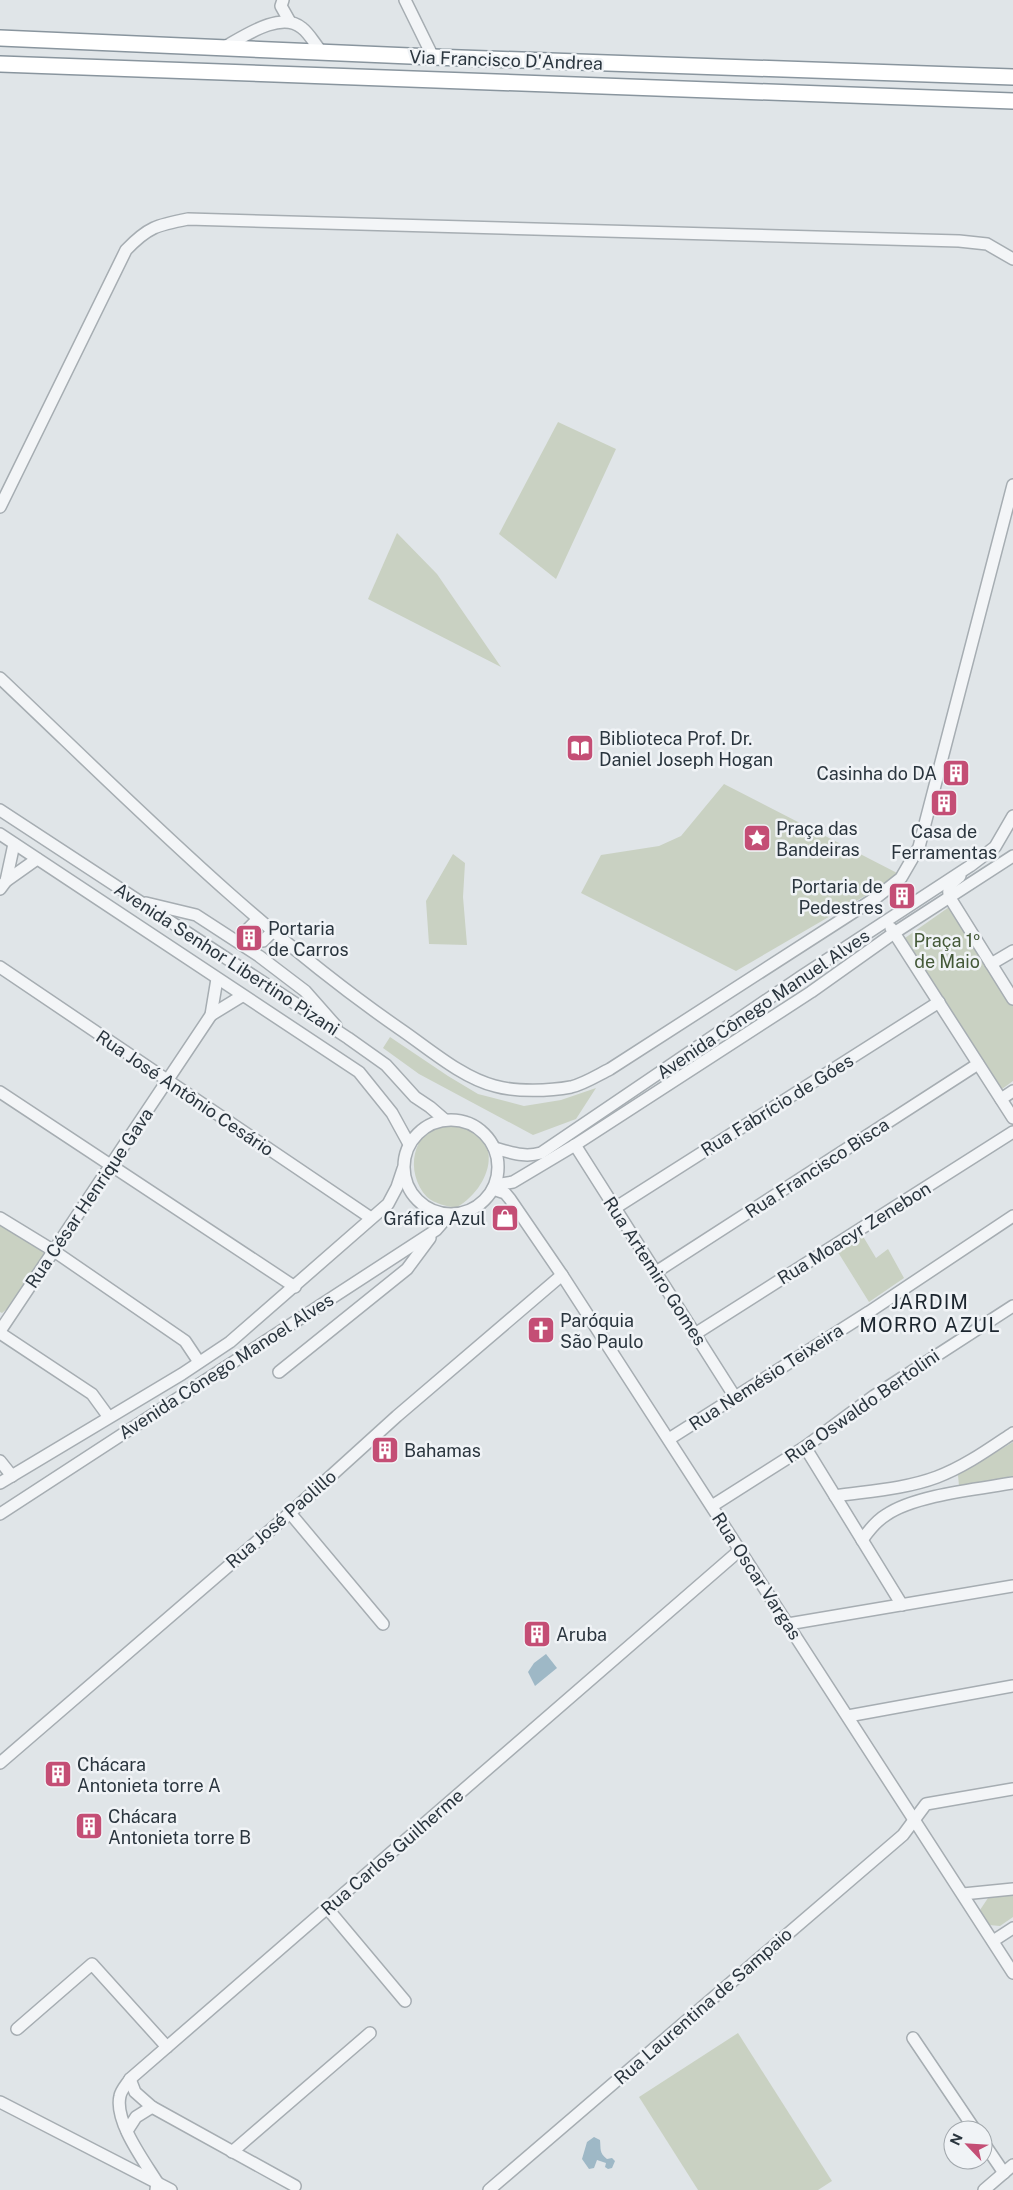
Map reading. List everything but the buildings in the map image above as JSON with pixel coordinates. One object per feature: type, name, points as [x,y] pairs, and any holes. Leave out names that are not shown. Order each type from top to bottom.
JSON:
[{"type":"highway","name":"Via Francisco D'Andrea","points":[[0,38],[433,57],[1013,77]]},
{"type":"highway","name":"Via Francisco D'Andrea","points":[[0,64],[1013,101]]},
{"type":"street","points":[[283,0],[281,6],[290,22]]},
{"type":"street","points":[[405,0],[433,57]]},
{"type":"street","points":[[224,48],[255,29],[280,22],[290,22],[303,29],[322,52]]},
{"type":"street","points":[[0,507],[126,250],[142,234],[159,224],[188,218],[959,241],[987,244],[1013,258]]},
{"type":"street","points":[[0,678],[272,932],[311,964],[399,1028],[462,1071],[495,1086],[533,1090],[573,1087],[610,1069],[877,897],[901,878],[919,847],[1013,485]]},
{"type":"street","name":"Avenida Senhor Libertino Pizani","points":[[0,810],[348,1038],[386,1065],[415,1097],[445,1120]]},
{"type":"street","name":"Avenida Cônego Manuel Alves","points":[[494,1148],[519,1156],[541,1153],[944,881],[970,866],[995,846],[1013,816]]},
{"type":"street","name":"Avenida Senhor Libertino Pizani","points":[[0,834],[359,1072],[392,1113],[409,1144]]},
{"type":"street","points":[[3,885],[14,844]]},
{"type":"street","name":"Avenida Cônego Manuel Alves","points":[[494,1187],[513,1182],[575,1145],[811,992],[894,933],[1013,856]]},
{"type":"street","points":[[3,885],[37,859]]},
{"type":"street","points":[[970,866],[950,886],[948,891],[950,898],[1013,999]]},
{"type":"street","points":[[137,901],[196,915],[238,940],[305,991],[348,1038]]},
{"type":"street","points":[[248,930],[258,919]]},
{"type":"street","points":[[887,921],[1013,1118]]},
{"type":"street","points":[[264,941],[272,932]]},
{"type":"street","points":[[992,964],[1013,951]]},
{"type":"street","name":"Rua José Antônio Cesário","points":[[0,967],[371,1218]]},
{"type":"street","name":"Rua César Henrique Gava","points":[[211,1015],[217,979]]},
{"type":"street","name":"Rua César Henrique Gava","points":[[0,1332],[211,1015],[242,996]]},
{"type":"street","name":"Rua Fabrício de Góes","points":[[615,1208],[939,1002]]},
{"type":"street","name":"Rua Francisco Bisca","points":[[656,1272],[978,1064]]},
{"type":"street","points":[[1001,1099],[1013,1091]]},
{"type":"street","points":[[0,1092],[294,1287]]},
{"type":"street","points":[[445,1120],[460,1120],[474,1126],[486,1135],[494,1148],[498,1160],[498,1173],[494,1187],[485,1200],[474,1208],[462,1213],[449,1215],[435,1212],[422,1206],[413,1196],[406,1183],[403,1169],[404,1156],[409,1144],[418,1133],[430,1124],[445,1120]]},
{"type":"street","name":"Rua Moacyr Zenebon","points":[[696,1334],[1013,1132]]},
{"type":"street","name":"Rua Artemiro Gomes","points":[[575,1145],[736,1397]]},
{"type":"street","name":"Avenida Cônego Manoel Alves","points":[[0,1483],[230,1342],[388,1204],[397,1187],[403,1169]]},
{"type":"street","name":"Rua Oscar Vargas","points":[[494,1187],[510,1199],[562,1275],[1013,1973]]},
{"type":"street","name":"Avenida Cônego Manoel Alves","points":[[0,1514],[436,1230],[449,1215]]},
{"type":"street","name":"Rua Nemésio Teixeira","points":[[669,1439],[869,1312],[1013,1216]]},
{"type":"street","points":[[0,1218],[54,1251],[185,1341],[199,1362]]},
{"type":"street","points":[[280,1372],[407,1269],[436,1230]]},
{"type":"street","name":"Rua José Paolillo","points":[[0,1763],[290,1513],[397,1416],[562,1275]]},
{"type":"street","name":"Rua Oswaldo Bertolini","points":[[712,1506],[805,1447],[874,1396],[1013,1306]]},
{"type":"street","points":[[0,1332],[92,1394],[108,1416]]},
{"type":"street","points":[[835,1496],[904,1486],[937,1478],[965,1464],[1013,1433]]},
{"type":"street","points":[[805,1447],[902,1605]]},
{"type":"street","points":[[0,1461],[12,1476]]},
{"type":"street","points":[[937,1478],[943,1495]]},
{"type":"street","points":[[862,1540],[874,1523],[887,1514],[943,1495],[1013,1483]]},
{"type":"street","points":[[290,1513],[383,1624]]},
{"type":"street","name":"Rua Carlos Guilherme","points":[[156,2186],[127,2131],[120,2110],[120,2095],[130,2079],[740,1550]]},
{"type":"street","points":[[788,1624],[1013,1586]]},
{"type":"street","points":[[848,1716],[1013,1686]]},
{"type":"street","name":"Rua Laurentina de Sampaio","points":[[489,2190],[903,1835],[926,1804],[1013,1789]]},
{"type":"street","points":[[962,1894],[1013,1889]]},
{"type":"street","points":[[327,1908],[405,2001]]},
{"type":"street","points":[[993,1941],[1013,1928]]},
{"type":"street","points":[[17,2029],[92,1964],[167,2047]]},
{"type":"street","points":[[232,2152],[370,2033]]},
{"type":"street","points":[[913,2038],[968,2120]]},
{"type":"street","points":[[130,2079],[135,2092],[152,2107],[295,2186]]},
{"type":"street","points":[[0,2102],[156,2186],[171,2190]]},
{"type":"street","points":[[127,2131],[136,2117],[152,2107]]},
{"type":"street","points":[[984,2190],[1009,2169],[993,2152]]},
{"type":"green space","points":[[558,422],[616,449],[556,579],[499,534]]},
{"type":"green space","points":[[397,533],[437,574],[501,667],[368,599]]},
{"type":"green space","points":[[724,784],[901,875],[736,971],[581,893],[601,855],[659,846],[681,836]]},
{"type":"green space","points":[[453,854],[465,863],[463,897],[467,945],[429,944],[426,901]]},
{"type":"green space","name":"Praça 1º de Maio","points":[[952,905],[1013,1002],[1013,1081],[1002,1089],[905,938]]},
{"type":"green space","points":[[390,1037],[478,1094],[524,1106],[561,1100],[596,1088],[576,1119],[533,1135],[419,1074],[383,1048]]},
{"type":"green space","points":[[446,1122],[465,1126],[478,1134],[486,1144],[489,1157],[487,1171],[480,1185],[470,1197],[456,1208],[437,1203],[427,1197],[415,1176],[415,1153],[419,1143],[434,1126]]},
{"type":"green space","points":[[0,1222],[42,1250],[44,1254],[8,1308],[2,1313],[0,1312]]},
{"type":"green space","points":[[861,1233],[876,1258],[888,1249],[904,1278],[869,1302],[836,1249]]},
{"type":"green space","points":[[1013,1442],[1013,1476],[959,1486],[958,1475]]},
{"type":"green space","points":[[1013,1895],[1013,1917],[1000,1926],[989,1925],[980,1910],[988,1898]]},
{"type":"green space","points":[[738,2033],[832,2181],[818,2190],[698,2190],[639,2097]]},
{"type":"water","points":[[546,1654],[557,1668],[535,1686],[528,1672],[534,1663]]},
{"type":"water","points":[[594,2137],[600,2140],[601,2151],[604,2157],[607,2159],[612,2158],[615,2161],[612,2168],[608,2169],[605,2167],[606,2163],[597,2160],[594,2168],[589,2169],[582,2159],[587,2142]]},
{"type":"place","name":"Biblioteca Prof. Dr. Daniel Joseph Hogan","points":[[580,748]]},
{"type":"place","name":"Casinha do DA","points":[[956,773]]},
{"type":"place","name":"Casa de Ferramentas","points":[[944,803]]},
{"type":"place","name":"Praça das Bandeiras","points":[[757,838]]},
{"type":"place","name":"Portaria de Pedestres","points":[[902,896]]},
{"type":"place","name":"Portaria de Carros","points":[[249,938]]},
{"type":"place","name":"Gráfica Azul","points":[[505,1218]]},
{"type":"place","name":"Paróquia São Paulo","points":[[541,1330]]},
{"type":"place","name":"Bahamas","points":[[385,1450]]},
{"type":"place","name":"Aruba","points":[[537,1634]]},
{"type":"place","name":"Chácara Antonieta torre A","points":[[58,1774]]},
{"type":"place","name":"Chácara Antonieta torre B","points":[[89,1826]]},
{"type":"district","name":"JARDIM MORRO AZUL","points":[[930,1314]]}]
